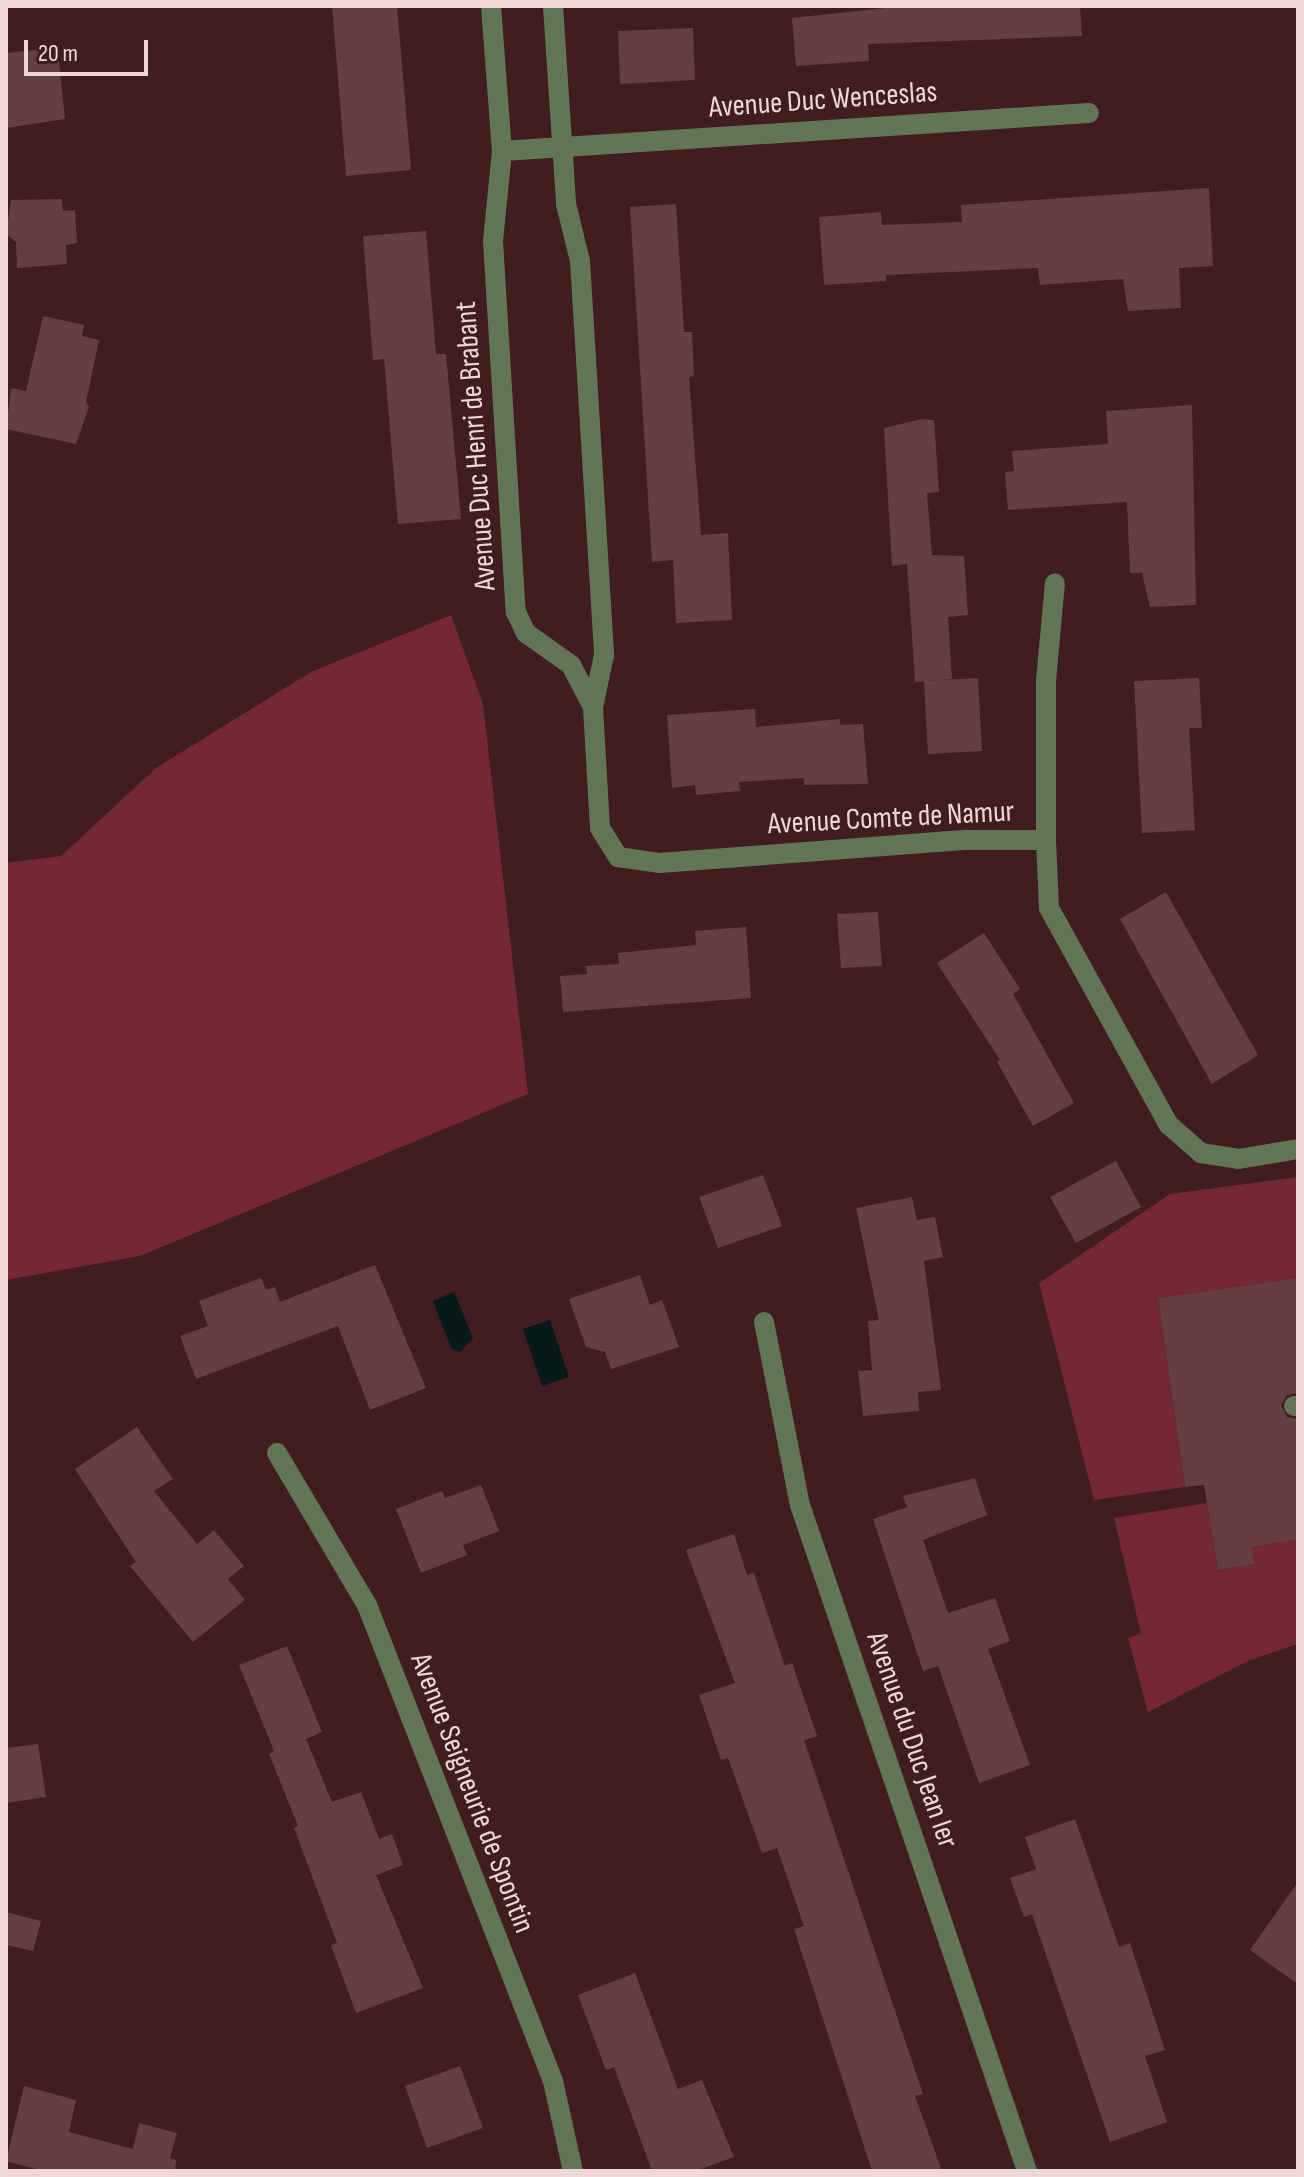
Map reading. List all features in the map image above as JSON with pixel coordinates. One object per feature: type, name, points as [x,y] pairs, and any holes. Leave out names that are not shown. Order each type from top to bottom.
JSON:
[{"type":"street","name":"Avenue Duc Henri de Brabant","points":[[491,6],[502,151],[493,241],[516,612],[526,633],[571,665],[593,707]]},
{"type":"street","name":"Avenue Duc Henri de Brabant","points":[[553,6],[566,204],[580,261],[604,655],[593,707],[600,828],[618,857]]},
{"type":"street","name":"Avenue Duc Wenceslas","points":[[561,147],[1089,113]]},
{"type":"street","points":[[502,151],[561,147]]},
{"type":"street","points":[[1046,840],[1046,681],[1055,583]]},
{"type":"street","name":"Avenue Comte de Namur","points":[[618,857],[659,863],[967,840],[1046,840],[1049,908],[1169,1125],[1201,1153],[1239,1159],[1298,1149]]},
{"type":"street","name":"Avenue du Duc Jean Ier","points":[[764,1322],[800,1505],[1027,2171]]},
{"type":"street","name":"Avenue Seigneurie de Spontin","points":[[277,1453],[367,1605],[553,2081],[573,2171]]},
{"type":"shaded area","points":[[451,615],[483,704],[528,1094],[140,1256],[6,1280],[6,863],[61,856],[156,768],[311,672]]},
{"type":"shaded area","points":[[1298,1177],[1298,1278],[1158,1298],[1185,1487],[1094,1500],[1039,1283],[1170,1194]]},
{"type":"shaded area","points":[[454,1292],[473,1338],[460,1352],[451,1348],[433,1301]]},
{"type":"shaded area","points":[[550,1320],[569,1377],[542,1386],[523,1329]]},
{"type":"shaded area","points":[[1207,1503],[1218,1570],[1255,1564],[1252,1547],[1298,1539],[1298,1644],[1248,1661],[1148,1712],[1128,1638],[1141,1634],[1114,1518]]},
{"type":"building","points":[[332,6],[397,6],[411,170],[346,176]]},
{"type":"building","points":[[904,6],[1080,6],[1082,36],[868,44],[869,61],[796,66],[792,18]]},
{"type":"building","points":[[693,28],[695,80],[620,84],[618,31]]},
{"type":"building","points":[[45,49],[46,54],[58,52],[65,119],[6,128],[6,53]]},
{"type":"building","points":[[1209,188],[1213,266],[1179,268],[1181,308],[1128,311],[1123,279],[1040,285],[1038,268],[886,275],[886,281],[824,285],[819,217],[881,212],[882,225],[962,222],[961,205]]},
{"type":"building","points":[[62,199],[63,211],[75,210],[77,243],[66,245],[67,264],[17,268],[16,242],[6,234],[11,200]]},
{"type":"building","points":[[676,204],[684,332],[692,332],[694,376],[689,377],[701,535],[728,533],[732,620],[676,623],[673,560],[652,562],[630,207]]},
{"type":"building","points":[[426,231],[436,354],[446,354],[461,519],[398,524],[384,359],[373,360],[363,236]]},
{"type":"building","points":[[43,316],[84,325],[82,336],[99,340],[86,402],[89,407],[76,444],[6,429],[11,388],[26,391]]},
{"type":"building","points":[[1192,405],[1196,605],[1150,607],[1142,573],[1130,573],[1127,502],[1008,510],[1005,472],[1014,471],[1012,451],[1108,444],[1106,411]]},
{"type":"building","points":[[922,419],[934,420],[939,492],[927,493],[932,555],[964,556],[968,615],[948,617],[952,679],[915,682],[907,564],[892,566],[884,428]]},
{"type":"building","points":[[978,678],[982,751],[928,754],[924,681]]},
{"type":"building","points":[[1199,678],[1202,728],[1189,728],[1195,830],[1142,833],[1134,681]]},
{"type":"building","points":[[755,709],[756,727],[840,719],[840,725],[863,724],[868,784],[804,785],[804,778],[739,782],[740,791],[696,795],[695,785],[672,788],[667,715]]},
{"type":"building","points":[[1166,892],[1258,1055],[1212,1084],[1120,919]]},
{"type":"building","points":[[878,912],[882,966],[841,968],[837,914]]},
{"type":"building","points":[[746,927],[751,998],[563,1012],[560,976],[587,974],[586,966],[619,964],[618,953],[696,945],[695,931]]},
{"type":"building","points":[[984,933],[1020,989],[1013,994],[1074,1103],[1033,1126],[997,1062],[1000,1060],[937,963]]},
{"type":"building","points":[[1116,1161],[1141,1207],[1076,1243],[1050,1197]]},
{"type":"building","points":[[763,1175],[782,1226],[718,1248],[699,1197]]},
{"type":"building","points":[[912,1197],[917,1220],[935,1217],[943,1257],[924,1261],[941,1390],[918,1392],[919,1411],[863,1416],[858,1371],[872,1370],[868,1321],[879,1320],[856,1208]]},
{"type":"building","points":[[375,1265],[426,1388],[370,1410],[338,1326],[196,1379],[180,1336],[208,1326],[199,1301],[261,1278],[266,1290],[275,1287],[280,1302]]},
{"type":"building","points":[[640,1275],[650,1305],[662,1300],[679,1347],[611,1369],[605,1352],[586,1347],[569,1299]]},
{"type":"building","points":[[1298,1278],[1298,1393],[1287,1395],[1281,1405],[1287,1417],[1298,1419],[1298,1539],[1252,1547],[1255,1564],[1218,1570],[1204,1485],[1185,1487],[1158,1298]]},
{"type":"building","points":[[137,1427],[173,1479],[154,1491],[197,1544],[214,1530],[244,1566],[228,1579],[245,1600],[193,1642],[130,1566],[136,1562],[75,1469]]},
{"type":"building","points":[[975,1478],[987,1515],[923,1540],[948,1613],[995,1598],[1010,1641],[988,1649],[1030,1765],[979,1783],[938,1666],[923,1671],[873,1519],[907,1507],[903,1496]]},
{"type":"building","points":[[481,1485],[499,1531],[463,1545],[467,1555],[421,1573],[396,1509],[442,1491],[445,1498]]},
{"type":"building","points":[[734,1534],[747,1575],[754,1573],[785,1666],[792,1663],[817,1736],[804,1740],[923,2094],[915,2096],[942,2171],[872,2171],[794,1929],[804,1926],[777,1848],[762,1853],[728,1758],[721,1760],[699,1695],[735,1683],[686,1550]]},
{"type":"building","points":[[287,1646],[322,1732],[306,1739],[332,1802],[361,1792],[379,1839],[392,1834],[403,1865],[376,1875],[423,1988],[356,2013],[331,1945],[337,1943],[294,1828],[298,1826],[269,1754],[274,1751],[239,1665]]},
{"type":"building","points":[[38,1744],[46,1797],[6,1803],[6,1748]]},
{"type":"building","points":[[1075,1819],[1119,1947],[1130,1943],[1165,2050],[1145,2056],[1167,2122],[1110,2142],[1032,1914],[1024,1917],[1010,1878],[1036,1869],[1025,1837]]},
{"type":"building","points":[[1298,1882],[1298,1984],[1250,1950]]},
{"type":"building","points":[[6,1912],[41,1921],[33,1951],[6,1945]]},
{"type":"building","points":[[635,1973],[678,2089],[702,2080],[734,2157],[696,2171],[652,2171],[614,2067],[606,2070],[578,1995]]},
{"type":"building","points":[[460,2066],[483,2128],[427,2148],[405,2086]]},
{"type":"building","points":[[24,2086],[76,2100],[69,2132],[133,2149],[139,2123],[177,2133],[170,2158],[176,2160],[175,2171],[43,2171],[6,2161]]}]
